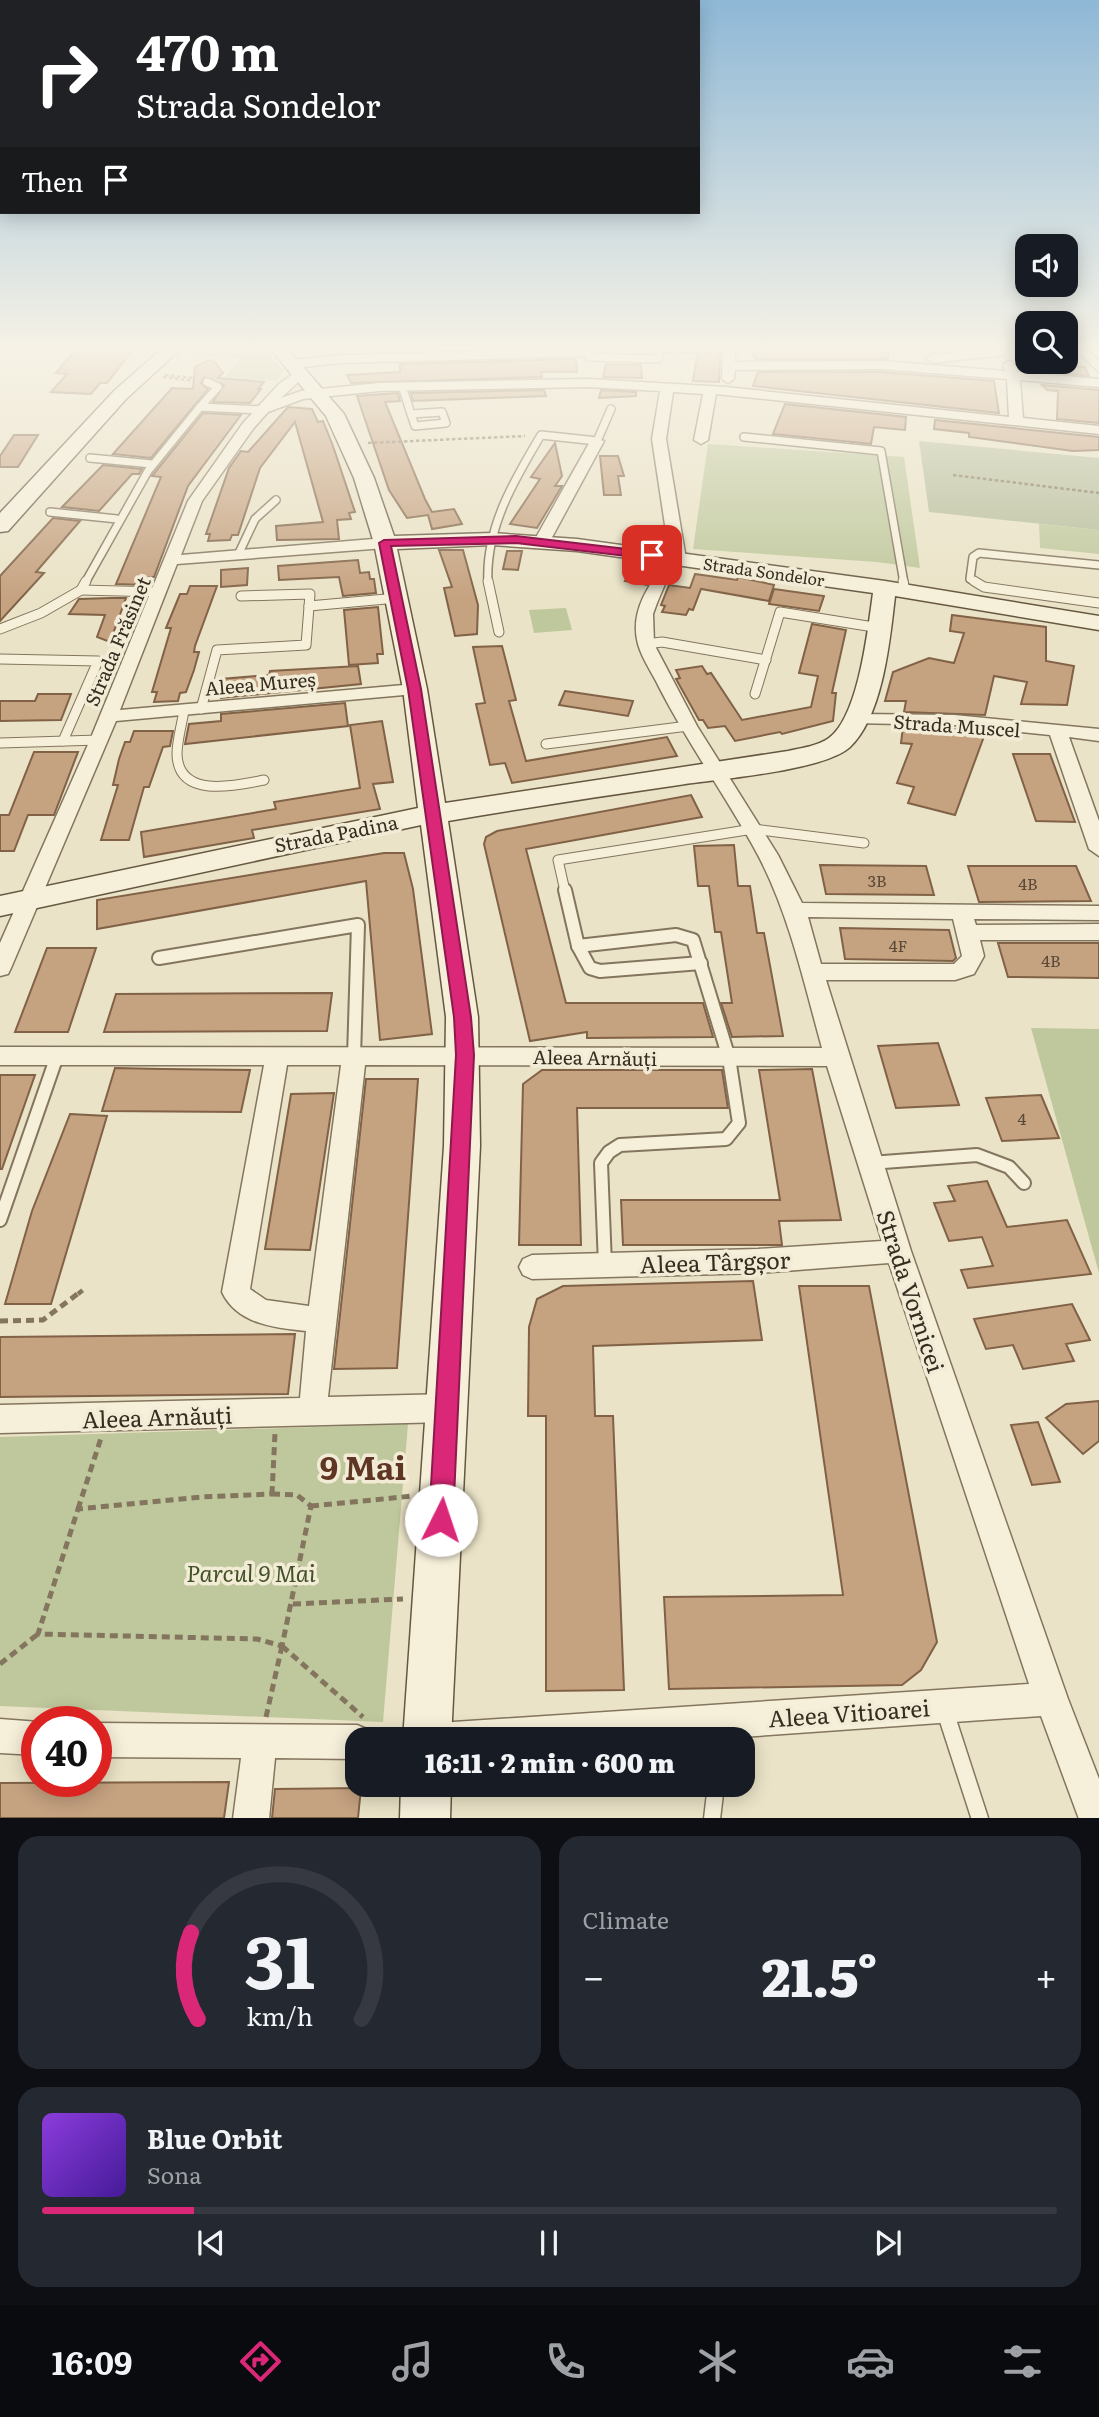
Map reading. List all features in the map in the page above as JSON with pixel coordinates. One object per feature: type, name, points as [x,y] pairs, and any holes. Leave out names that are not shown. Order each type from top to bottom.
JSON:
[{"type":"street","points":[[2,521],[88,431]]},
{"type":"street","name":"Strada Frăsinet","points":[[0,968],[14,903],[99,740],[195,501],[246,431]]},
{"type":"street","points":[[344,431],[351,444],[384,543],[397,598],[415,689],[463,1017],[465,1055],[448,1408],[428,1727]]},
{"type":"street","points":[[646,644],[645,614],[649,603],[658,583],[678,559],[659,439],[660,431]]},
{"type":"street","points":[[701,440],[703,431]]},
{"type":"street","points":[[542,541],[597,441]]},
{"type":"street","name":"Strada Sondelor","points":[[384,543],[492,539],[542,541],[895,589],[1099,624]]},
{"type":"street","points":[[173,560],[384,543]]},
{"type":"street","points":[[716,770],[830,748],[847,735],[856,719],[880,628],[895,589]]},
{"type":"street","name":"Strada Vornicei","points":[[646,644],[688,726],[753,829],[794,910],[836,1057],[898,1251],[1051,1699],[1097,1818]]},
{"type":"street","name":"Aleea Mureș","points":[[108,716],[415,689]]},
{"type":"street","name":"Strada Muscel","points":[[856,719],[954,720],[1058,732]]},
{"type":"street","points":[[1099,735],[1058,732],[1099,849]]},
{"type":"street","name":"Strada Padina","points":[[14,903],[166,868],[434,814],[716,770]]},
{"type":"street","points":[[794,910],[1099,932]]},
{"type":"street","points":[[965,922],[1099,913]]},
{"type":"street","points":[[813,972],[955,972],[972,963],[965,922]]},
{"type":"street","name":"Aleea Arnăuți","points":[[0,1056],[836,1057]]},
{"type":"street","points":[[313,1409],[321,1320],[354,1057]]},
{"type":"street","points":[[276,1058],[236,1292],[245,1305],[258,1312],[321,1320]]},
{"type":"street","name":"Aleea Târgșor","points":[[532,1268],[758,1261],[898,1251]]},
{"type":"street","name":"Aleea Arnăuți","points":[[0,1419],[108,1418],[313,1409],[448,1408]]},
{"type":"street","name":"Aleea Vitioarei","points":[[631,1727],[1051,1699]]},
{"type":"street","points":[[112,1740],[260,1743],[345,1734]]},
{"type":"street","points":[[0,1736],[21,1737]]},
{"type":"street","points":[[251,1818],[260,1743]]},
{"type":"street","points":[[425,1818],[426,1797]]},
{"type":"lane","points":[[81,590],[117,519],[152,464],[180,431]]},
{"type":"lane","points":[[499,632],[488,576],[492,539],[512,484],[541,435],[597,441],[601,431]]},
{"type":"lane","points":[[744,437],[881,451],[895,589]]},
{"type":"lane","points":[[90,458],[152,464]]},
{"type":"lane","points":[[238,555],[255,519],[276,500]]},
{"type":"lane","points":[[50,513],[117,519]]},
{"type":"lane","points":[[1099,565],[979,553],[973,557],[970,579],[984,587],[1099,603]]},
{"type":"lane","points":[[0,629],[41,613],[81,590],[160,592]]},
{"type":"lane","points":[[241,596],[310,594],[306,645],[217,650],[177,757],[181,772],[190,780],[204,786],[227,787],[264,780]]},
{"type":"lane","points":[[309,606],[397,598]]},
{"type":"lane","points":[[755,695],[780,612],[880,628]]},
{"type":"lane","points":[[646,644],[662,642],[766,660]]},
{"type":"lane","points":[[0,659],[98,661],[63,741]]},
{"type":"lane","points":[[546,744],[688,726]]},
{"type":"lane","points":[[0,743],[99,740]]},
{"type":"lane","points":[[701,963],[600,971],[590,968],[578,946],[558,860],[753,829],[864,844]]},
{"type":"lane","points":[[159,958],[358,925],[354,1057]]},
{"type":"lane","points":[[578,946],[676,934],[693,940],[729,1058],[738,1123],[726,1139],[620,1145],[609,1152],[601,1163],[605,1265]]},
{"type":"lane","points":[[0,1220],[57,1056]]},
{"type":"lane","points":[[870,1163],[976,1155],[1009,1167],[1024,1183]]},
{"type":"lane","points":[[944,1706],[980,1818]]},
{"type":"lane","points":[[712,1818],[715,1797]]},
{"type":"path","points":[[351,444],[541,435]]},
{"type":"path","points":[[953,475],[1099,493]]},
{"type":"path","points":[[0,1321],[43,1320],[84,1289]]},
{"type":"path","points":[[272,1494],[276,1412]]},
{"type":"path","points":[[0,1664],[37,1634],[108,1418]]},
{"type":"path","points":[[78,1509],[201,1496],[297,1495],[310,1506],[443,1494]]},
{"type":"path","points":[[260,1743],[281,1645],[293,1604],[310,1506]]},
{"type":"path","points":[[293,1604],[436,1597]]},
{"type":"path","points":[[37,1634],[257,1639],[281,1645],[358,1727]]},
{"type":"green space","points":[[919,441],[1099,458],[1099,530],[929,512]]},
{"type":"green space","points":[[708,444],[904,457],[920,568],[877,562],[693,549]]},
{"type":"green space","points":[[1039,524],[1099,530],[1099,554],[1040,548]]},
{"type":"green space","points":[[566,608],[572,630],[534,633],[529,610]]},
{"type":"green space","points":[[1031,1028],[1099,1029],[1099,1273]]},
{"type":"green space","name":"Parcul 9 Mai","points":[[408,1424],[383,1722],[112,1711],[112,1706],[0,1706],[0,1437]]},
{"type":"building","points":[[134,431],[173,431],[151,458],[113,454]]},
{"type":"building","points":[[189,431],[229,431],[188,486],[154,577],[149,577],[146,585],[116,584],[161,477],[152,476]]},
{"type":"building","points":[[267,431],[288,431],[260,468],[238,535],[232,535],[230,540],[208,541],[210,534],[206,534],[229,468],[241,451],[248,452]]},
{"type":"building","points":[[297,431],[327,431],[355,512],[349,513],[351,519],[337,520],[339,539],[277,540],[276,526],[323,522]]},
{"type":"building","points":[[369,431],[397,431],[432,512],[454,509],[462,524],[432,529],[428,515],[407,518],[389,490]]},
{"type":"building","points":[[774,431],[873,431],[871,444],[773,434]]},
{"type":"building","points":[[950,431],[1040,431],[1099,437],[1099,450],[1073,451],[969,437],[969,433]]},
{"type":"building","points":[[14,435],[38,435],[18,467],[0,467],[0,456]]},
{"type":"building","points":[[555,443],[562,476],[555,486],[562,486],[537,528],[510,524],[540,479],[531,477]]},
{"type":"building","points":[[600,456],[618,456],[624,476],[618,476],[621,495],[604,495]]},
{"type":"building","points":[[103,465],[142,469],[139,474],[132,474],[99,511],[62,507]]},
{"type":"building","points":[[53,518],[80,521],[36,572],[44,573],[0,621],[0,576]]},
{"type":"building","points":[[439,550],[463,550],[478,605],[477,634],[455,636],[444,588],[452,587]]},
{"type":"building","points":[[507,551],[522,551],[518,570],[503,569]]},
{"type":"building","points":[[358,560],[360,573],[369,572],[370,579],[374,579],[376,593],[343,596],[339,577],[279,580],[278,566]]},
{"type":"building","points":[[635,562],[658,565],[647,585],[625,581]]},
{"type":"building","points":[[248,568],[247,585],[221,587],[221,570]]},
{"type":"building","points":[[695,574],[737,580],[738,577],[774,585],[769,601],[701,589],[693,610],[689,609],[686,615],[662,612],[665,606],[661,605],[669,585],[690,588]]},
{"type":"building","points":[[190,586],[217,586],[195,646],[194,652],[199,652],[194,670],[186,692],[180,693],[178,701],[154,702],[157,692],[152,692],[171,628],[166,628],[180,594],[187,594]]},
{"type":"building","points":[[774,589],[824,596],[819,611],[769,604]]},
{"type":"building","points":[[126,598],[110,642],[97,637],[105,615],[69,614],[79,599]]},
{"type":"building","points":[[378,607],[383,654],[377,654],[378,663],[349,665],[344,610]]},
{"type":"building","points":[[952,615],[1046,627],[1046,661],[1074,666],[1067,705],[1021,704],[1027,682],[994,676],[985,715],[904,712],[906,701],[885,701],[893,672],[929,658],[954,663],[964,633],[950,631]]},
{"type":"building","points":[[812,624],[846,630],[832,693],[836,693],[833,721],[782,734],[780,732],[735,741],[725,726],[708,728],[703,720],[699,720],[676,679],[680,678],[676,670],[702,666],[707,674],[711,673],[742,720],[811,707],[818,676],[799,673]]},
{"type":"building","points":[[502,646],[516,700],[509,701],[526,761],[667,737],[677,756],[512,783],[505,763],[490,765],[476,704],[485,703],[473,647]]},
{"type":"building","points":[[358,666],[361,684],[221,698],[221,679],[269,675],[270,671]]},
{"type":"building","points":[[565,691],[633,701],[628,716],[559,705]]},
{"type":"building","points":[[38,694],[71,694],[61,720],[0,721],[0,701],[35,701]]},
{"type":"building","points":[[345,703],[348,726],[185,744],[189,724],[221,721],[221,714]]},
{"type":"building","points":[[382,721],[393,782],[373,784],[380,809],[252,830],[254,838],[144,857],[141,832],[276,809],[274,802],[360,788],[350,725]]},
{"type":"building","points":[[903,727],[986,731],[955,815],[908,803],[914,787],[897,783],[912,744],[901,743]]},
{"type":"building","points":[[134,731],[173,731],[170,746],[163,747],[149,787],[144,787],[129,840],[101,840],[118,785],[113,785],[119,759],[125,742],[130,742]]},
{"type":"building","points":[[34,752],[78,752],[54,815],[28,815],[14,851],[0,851],[0,815],[9,815]]},
{"type":"building","points":[[1013,754],[1050,754],[1075,822],[1036,821]]},
{"type":"building","points":[[691,795],[702,817],[526,849],[566,1003],[703,1003],[713,1037],[587,1038],[587,1032],[530,1041],[484,844],[486,837],[497,831]]},
{"type":"building","points":[[734,845],[738,886],[750,886],[757,933],[764,933],[783,1036],[732,1037],[721,1003],[732,1003],[721,932],[715,932],[709,886],[698,886],[694,846]]},
{"type":"building","points":[[384,853],[404,853],[413,889],[432,1034],[380,1040],[366,881],[97,929],[97,900]]},
{"type":"building","points":[[820,865],[926,866],[934,895],[826,894]]},
{"type":"building","points":[[968,866],[1076,866],[1091,901],[979,902]]},
{"type":"building","points":[[840,928],[949,930],[956,958],[953,961],[845,959]]},
{"type":"building","points":[[998,943],[1099,943],[1099,978],[1008,977]]},
{"type":"building","points":[[47,948],[96,948],[68,1032],[15,1032]]},
{"type":"building","points":[[332,993],[327,1031],[104,1032],[116,994]]},
{"type":"building","points":[[938,1043],[959,1105],[896,1108],[878,1046]]},
{"type":"building","points":[[115,1068],[250,1070],[241,1112],[102,1111]]},
{"type":"building","points":[[812,1069],[841,1220],[779,1221],[782,1245],[623,1245],[621,1200],[780,1200],[759,1070]]},
{"type":"building","points":[[542,1070],[722,1070],[728,1108],[577,1108],[581,1245],[519,1245],[523,1084]]},
{"type":"building","points":[[0,1075],[35,1075],[2,1169],[0,1169]]},
{"type":"building","points":[[366,1079],[418,1079],[397,1368],[334,1369]]},
{"type":"building","points":[[334,1093],[310,1250],[265,1249],[291,1094]]},
{"type":"building","points":[[1041,1095],[1059,1138],[1002,1141],[986,1098]]},
{"type":"building","points":[[70,1114],[107,1116],[51,1304],[5,1304],[32,1211]]},
{"type":"building","points":[[987,1181],[1007,1227],[1067,1220],[1091,1274],[968,1288],[961,1270],[993,1266],[982,1237],[949,1241],[934,1203],[955,1201],[948,1186]]},
{"type":"building","points":[[753,1281],[762,1340],[593,1346],[595,1416],[613,1416],[624,1690],[546,1691],[546,1416],[528,1416],[529,1327],[537,1299],[563,1286]]},
{"type":"building","points":[[799,1286],[869,1286],[937,1642],[921,1670],[902,1685],[669,1689],[664,1597],[843,1595]]},
{"type":"building","points":[[1072,1304],[1090,1340],[1066,1344],[1074,1361],[1023,1369],[1013,1345],[986,1349],[974,1319]]},
{"type":"building","points":[[295,1334],[288,1394],[0,1397],[0,1337]]},
{"type":"building","points":[[1099,1401],[1099,1441],[1083,1454],[1046,1418],[1066,1404]]},
{"type":"building","points":[[1038,1422],[1060,1482],[1032,1485],[1011,1425]]},
{"type":"building","points":[[229,1782],[224,1818],[0,1818],[0,1783],[21,1783],[21,1797],[112,1797],[112,1783]]},
{"type":"building","points":[[345,1788],[345,1797],[360,1797],[358,1818],[272,1818],[275,1789]]},
{"type":"district","name":"9 Mai","points":[[363,1466]]},
{"type":"route","points":[[441,1520],[462,1146],[465,1055],[463,1017],[415,689],[384,543],[516,539],[652,555]]}]
